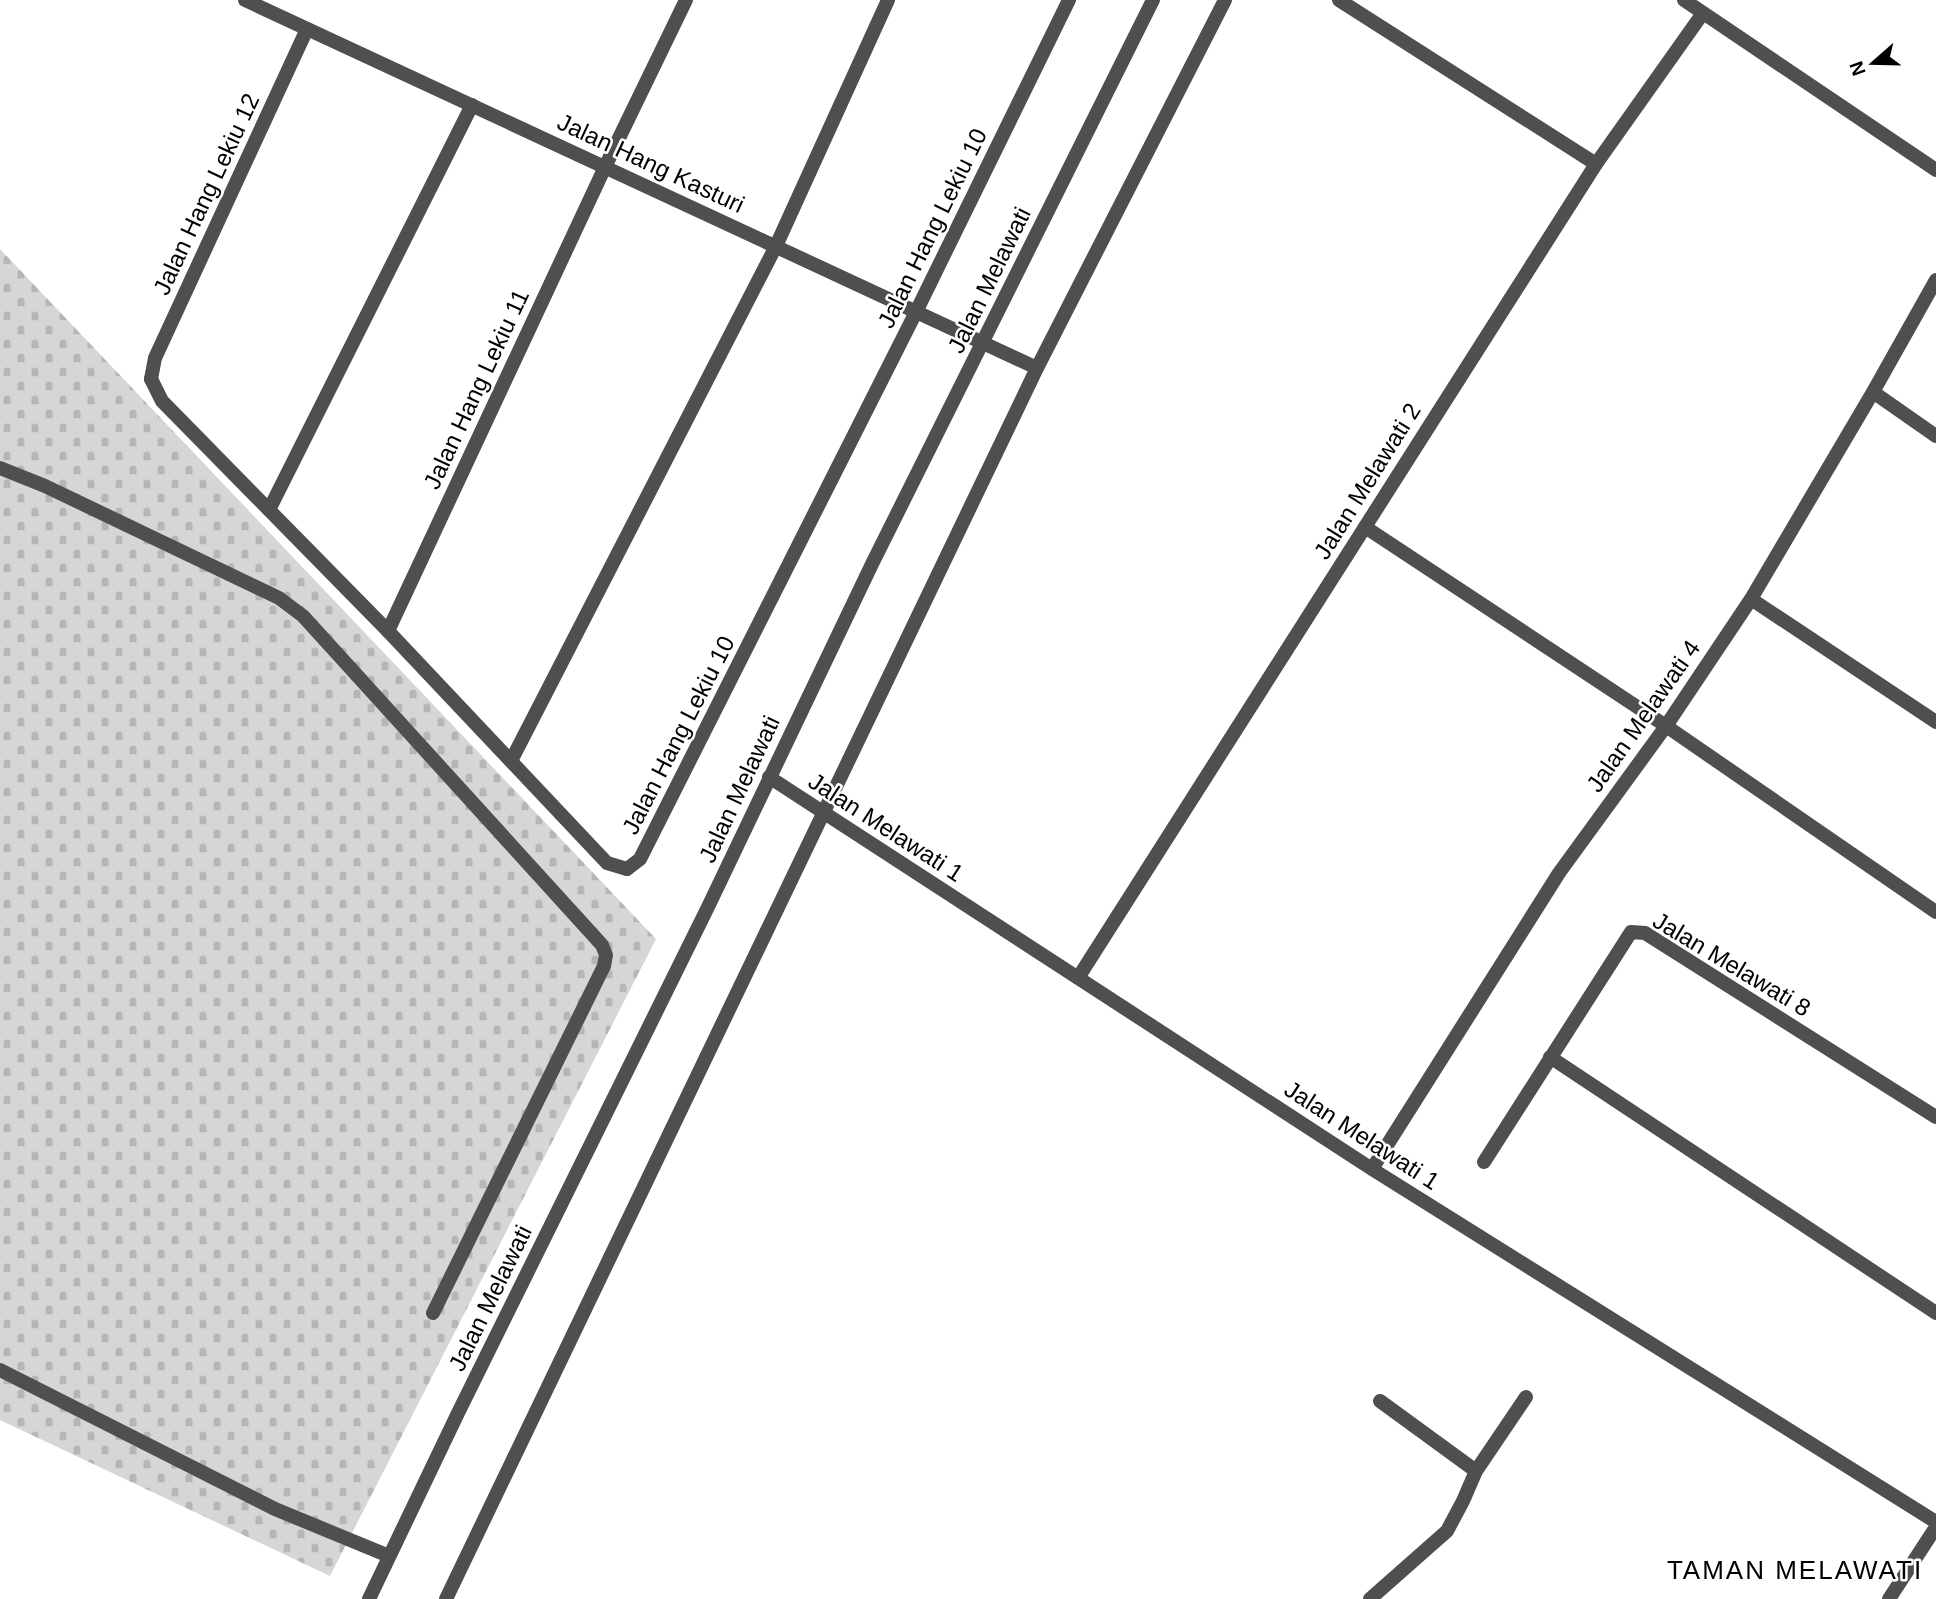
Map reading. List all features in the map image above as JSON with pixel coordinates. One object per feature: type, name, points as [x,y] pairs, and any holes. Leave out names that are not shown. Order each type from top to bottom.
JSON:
[{"type":"street","name":"Jalan Hang Kasturi","points":[[245,0],[1037,368]]},
{"type":"street","name":"Jalan Hang Lekiu 11","points":[[388,631],[686,0]]},
{"type":"street","points":[[511,761],[776,247],[888,0]]},
{"type":"street","name":"Jalan Hang Lekiu 10","points":[[151,379],[162,401],[388,631],[607,863],[627,869],[640,859],[916,312],[1069,0]]},
{"type":"street","name":"Jalan Melawati","points":[[369,1599],[708,907],[872,564],[1153,0]]},
{"type":"street","points":[[446,1599],[1037,368],[1225,0]]},
{"type":"street","points":[[1339,0],[1596,164]]},
{"type":"street","points":[[1684,0],[1936,170]]},
{"type":"street","name":"Jalan Melawati 2","points":[[1077,978],[1596,164],[1703,13]]},
{"type":"street","name":"Jalan Hang Lekiu 12","points":[[151,379],[155,358],[307,29]]},
{"type":"street","points":[[269,510],[472,105]]},
{"type":"street","name":"Jalan Melawati 4","points":[[1372,1169],[1559,873],[1666,726],[1751,599],[1936,280]]},
{"type":"street","points":[[1873,392],[1936,436]]},
{"type":"street","points":[[0,468],[58,492],[279,598],[303,616],[602,945],[606,955],[604,966],[433,1313]]},
{"type":"street","points":[[1365,527],[1666,726],[1936,912]]},
{"type":"street","points":[[1751,599],[1936,722]]},
{"type":"street","name":"Jalan Melawati 1","points":[[769,778],[1372,1169],[1936,1522]]},
{"type":"street","name":"Jalan Melawati 8","points":[[1550,1058],[1631,932],[1645,933],[1936,1117]]},
{"type":"street","points":[[1484,1162],[1550,1058],[1936,1313]]},
{"type":"street","points":[[0,1370],[275,1508],[389,1556]]},
{"type":"street","points":[[1370,1599],[1447,1531],[1476,1471],[1526,1397]]},
{"type":"street","points":[[1380,1401],[1476,1471]]},
{"type":"street","points":[[1889,1599],[1936,1527]]},
{"type":"green space","points":[[0,249],[656,939],[330,1576],[0,1420]]},
{"type":"district","name":"TAMAN MELAWATI","points":[[1795,1570]]}]
